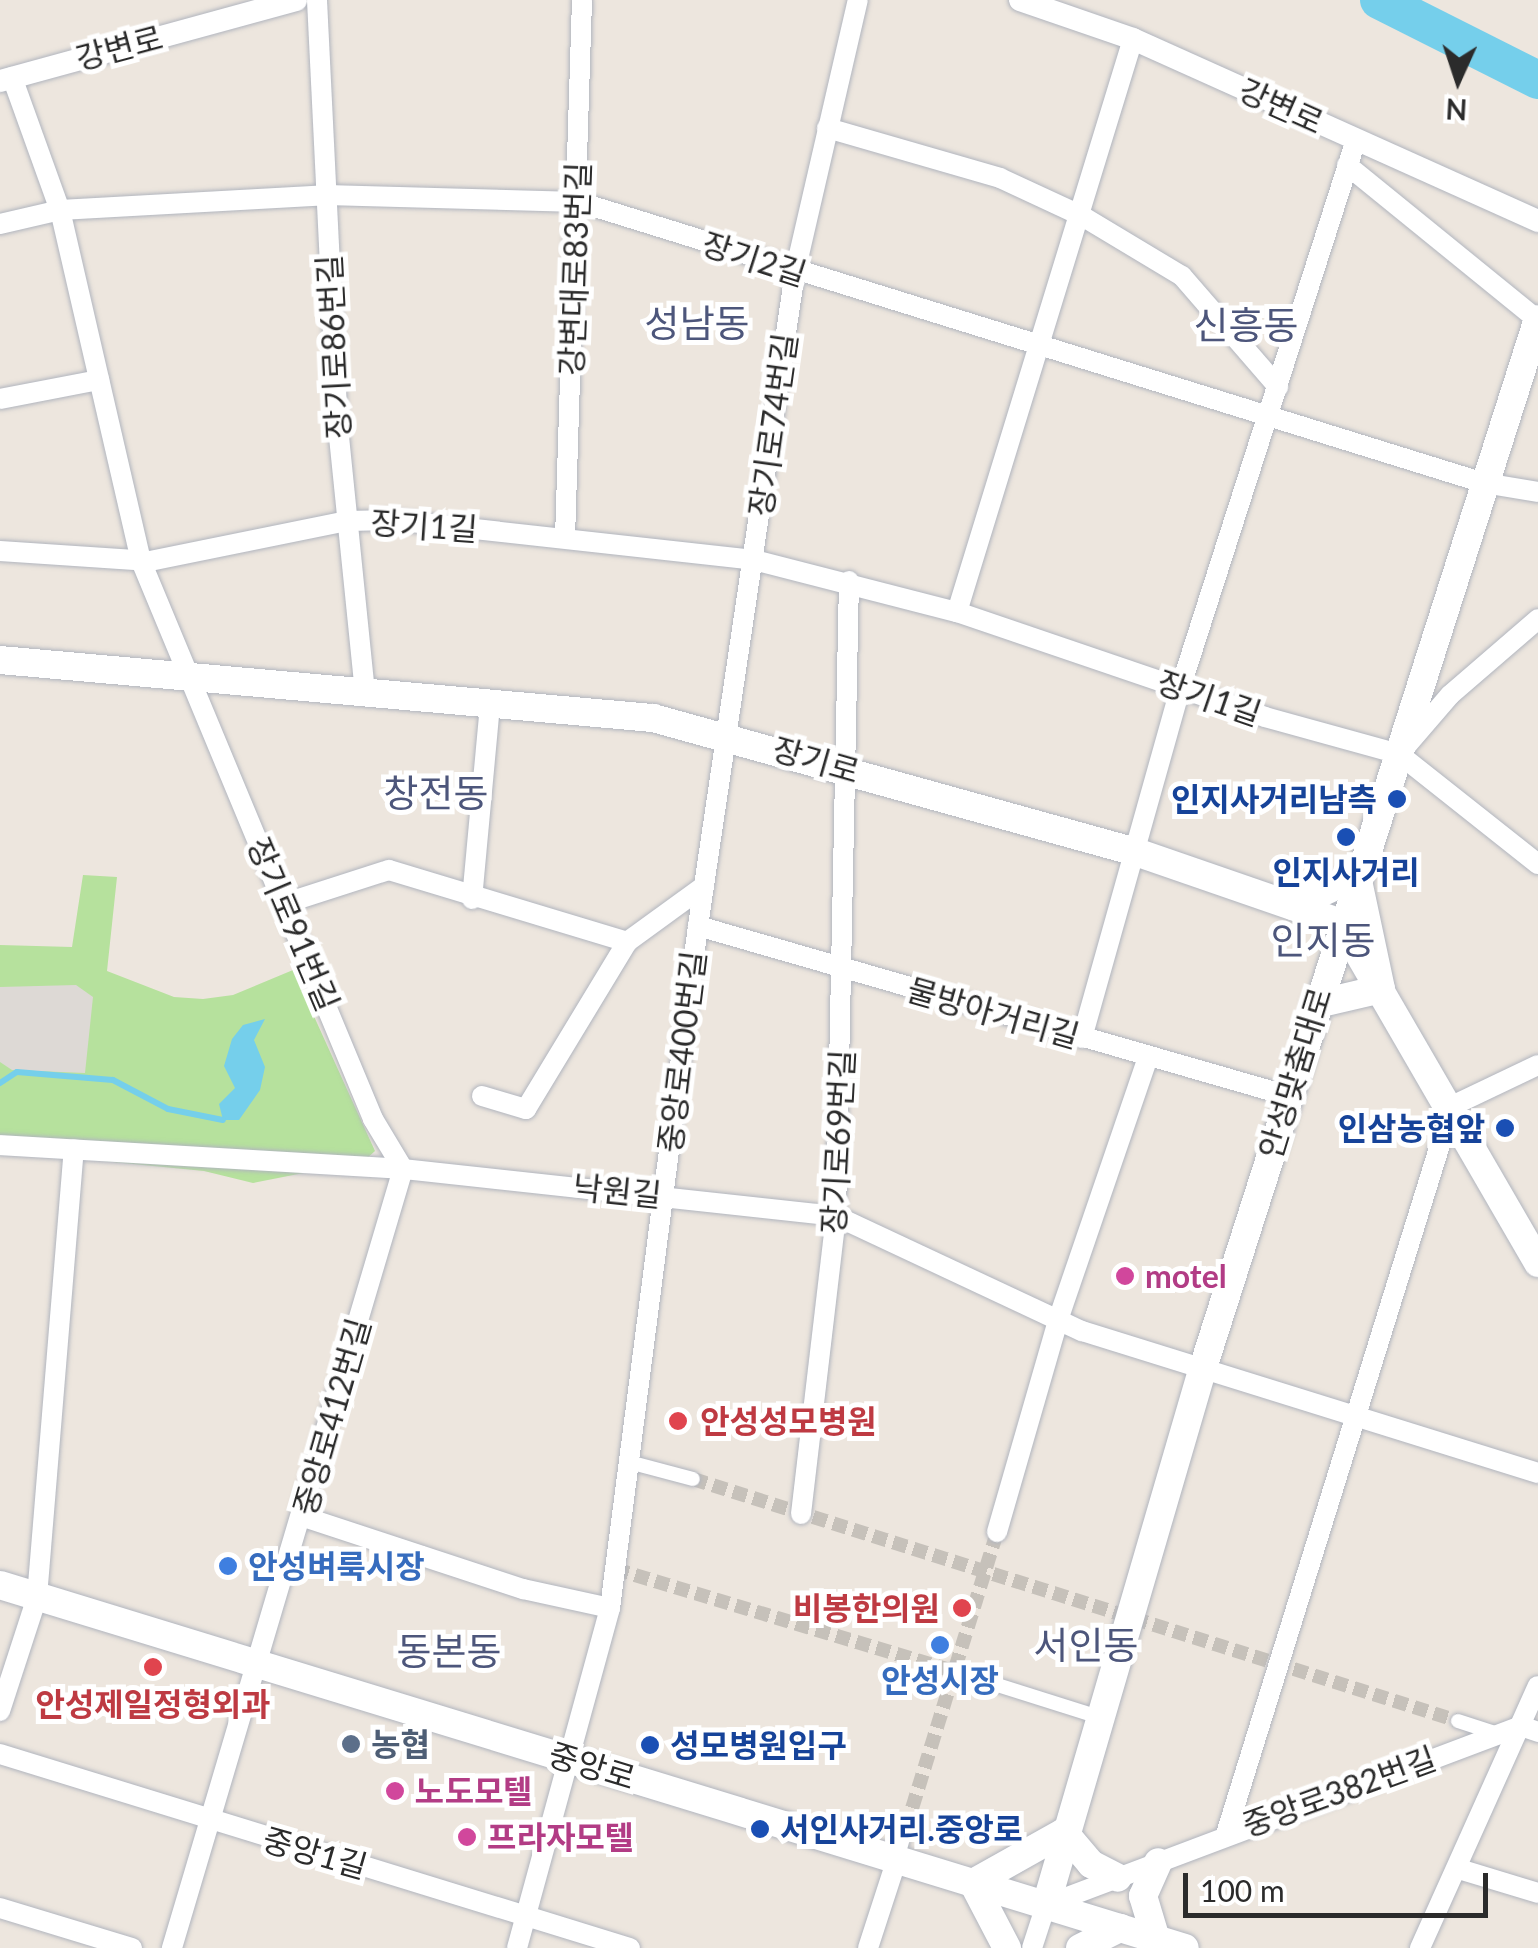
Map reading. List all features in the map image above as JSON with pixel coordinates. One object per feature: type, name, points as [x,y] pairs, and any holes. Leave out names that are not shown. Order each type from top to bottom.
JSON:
[{"type":"main road","name":"안성맞춤대로","points":[[1046,1906],[1064,1832],[1202,1371],[1341,923],[1538,320]]},
{"type":"main road","name":"장기로","points":[[0,660],[653,718],[726,734],[1136,852],[1341,923]]},
{"type":"main road","points":[[1292,906],[1358,876],[1380,988]]},
{"type":"main road","points":[[1341,923],[1452,1106],[1536,1256]]},
{"type":"main road","points":[[1317,1004],[1380,988]]},
{"type":"main road","name":"중앙로","points":[[0,1585],[1184,1948]]},
{"type":"main road","points":[[1007,1948],[973,1883],[1064,1832],[1090,1864],[1118,1878]]},
{"type":"main road","points":[[1156,1939],[1143,1896],[1158,1862]]},
{"type":"main road","points":[[1080,1948],[1120,1928]]},
{"type":"street","name":"강변로","points":[[6,79],[296,0]]},
{"type":"street","name":"장기로86번길","points":[[317,0],[348,521],[365,693]]},
{"type":"street","name":"강변대로83번길","points":[[565,538],[579,202],[582,0]]},
{"type":"street","name":"장기로74번길","points":[[726,734],[795,272],[858,0]]},
{"type":"street","name":"강변로","points":[[1020,0],[1133,40],[1538,221]]},
{"type":"street","points":[[958,612],[1133,40]]},
{"type":"street","name":"장기로91번길","points":[[6,79],[60,210],[141,561],[373,1118],[402,1170]]},
{"type":"street","points":[[827,128],[1000,178],[1082,216],[1182,276],[1278,387]]},
{"type":"street","points":[[1082,1038],[1180,688],[1356,140]]},
{"type":"street","points":[[1347,166],[1538,320]]},
{"type":"street","name":"장기2길","points":[[0,224],[60,210],[326,195],[579,202],[1484,483],[1538,492]]},
{"type":"street","points":[[0,399],[99,380]]},
{"type":"street","name":"장기1길","points":[[0,551],[141,561],[348,521],[392,520],[754,560],[849,581],[958,612],[1180,688],[1399,754]]},
{"type":"street","points":[[846,768],[849,581]]},
{"type":"street","points":[[1538,619],[1450,694],[1399,754],[1538,863]]},
{"type":"street","points":[[472,899],[490,704]]},
{"type":"street","name":"중앙로400번길","points":[[517,1948],[610,1608],[726,734]]},
{"type":"street","name":"장기로69번길","points":[[801,1514],[836,1216],[845,971],[846,768]]},
{"type":"street","points":[[286,903],[388,870],[472,899],[626,942]]},
{"type":"street","points":[[482,1096],[526,1109],[626,942],[704,886]]},
{"type":"street","name":"물방아거리길","points":[[698,926],[1289,1096]]},
{"type":"street","points":[[997,1532],[1058,1320],[1148,1057]]},
{"type":"street","points":[[1226,1834],[1352,1416],[1452,1106],[1538,1065]]},
{"type":"street","name":"낙원길","points":[[0,1144],[402,1170],[836,1216],[1058,1320],[1202,1371],[1538,1473]]},
{"type":"street","points":[[0,1711],[37,1597],[74,1150]]},
{"type":"street","name":"중앙로412번길","points":[[172,1948],[254,1664],[304,1517],[402,1170]]},
{"type":"street","points":[[629,1462],[693,1479]]},
{"type":"street","points":[[304,1517],[523,1589],[610,1608]]},
{"type":"street","points":[[954,1671],[1098,1716]]},
{"type":"street","points":[[1420,1948],[1529,1729],[1538,1686]]},
{"type":"street","points":[[1458,1721],[1498,1734]]},
{"type":"street","name":"중앙로382번길","points":[[1046,1906],[1226,1834],[1498,1734],[1529,1729]]},
{"type":"street","name":"중앙1길","points":[[0,1754],[210,1822],[630,1948]]},
{"type":"street","points":[[868,1948],[906,1828]]},
{"type":"street","points":[[1459,1869],[1538,1893]]},
{"type":"street","name":"안성맞춤대로","points":[[1032,1948],[1046,1906]]},
{"type":"street","points":[[0,1908],[132,1948]]},
{"type":"green space","points":[[83,875],[117,877],[107,971],[174,997],[203,999],[233,995],[293,970],[375,1151],[364,1161],[253,1183],[204,1171],[0,1151],[0,945],[72,947]]},
{"type":"shaded area","points":[[76,985],[93,997],[85,1073],[12,1070],[0,1062],[0,987]]},
{"type":"water","points":[[265,1019],[254,1040],[265,1067],[260,1090],[239,1120],[223,1120],[219,1104],[235,1088],[224,1066],[232,1039],[243,1025]]},
{"type":"waterway","points":[[1379,0],[1538,80]]},
{"type":"waterway","points":[[0,1083],[17,1072],[113,1080],[168,1109],[223,1120]]},
{"type":"tunnel","points":[[693,1479],[1458,1721]]},
{"type":"tunnel","points":[[906,1828],[997,1532]]},
{"type":"tunnel","points":[[615,1569],[953,1671]]},
{"type":"place","name":"인지사거리남측","points":[[1397,799]]},
{"type":"place","name":"인지사거리","points":[[1346,837]]},
{"type":"place","name":"인삼농협앞","points":[[1505,1128]]},
{"type":"place","name":"motel","points":[[1125,1276]]},
{"type":"place","name":"안성성모병원","points":[[678,1421]]},
{"type":"place","name":"안성벼룩시장","points":[[228,1566]]},
{"type":"place","name":"비봉한의원","points":[[962,1608]]},
{"type":"place","name":"안성시장","points":[[940,1645]]},
{"type":"place","name":"안성제일정형외과","points":[[153,1667]]},
{"type":"place","name":"농협","points":[[351,1744]]},
{"type":"place","name":"성모병원입구","points":[[650,1745]]},
{"type":"place","name":"노도모텔","points":[[395,1791]]},
{"type":"place","name":"서인사거리.중앙로","points":[[760,1829]]},
{"type":"place","name":"프라자모텔","points":[[467,1837]]},
{"type":"district","name":"성남동","points":[[697,323]]},
{"type":"district","name":"신흥동","points":[[1246,325]]},
{"type":"district","name":"창전동","points":[[436,793]]},
{"type":"district","name":"인지동","points":[[1323,940]]},
{"type":"district","name":"서인동","points":[[1086,1645]]},
{"type":"district","name":"동본동","points":[[449,1651]]}]
